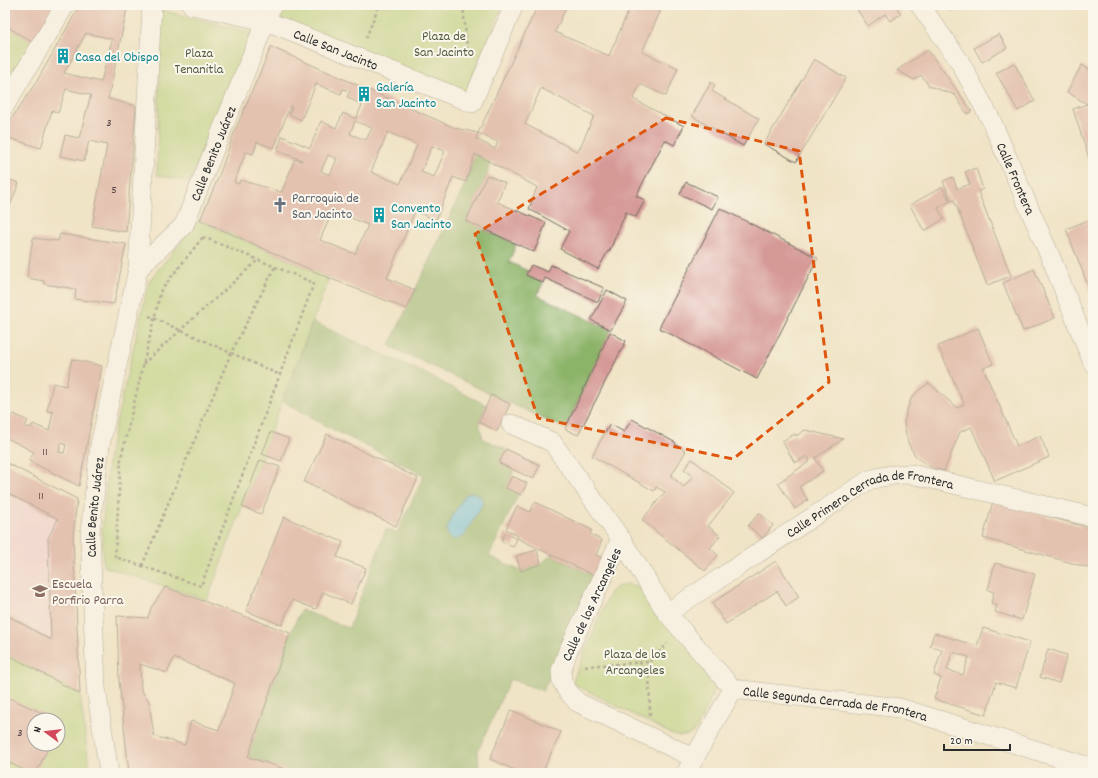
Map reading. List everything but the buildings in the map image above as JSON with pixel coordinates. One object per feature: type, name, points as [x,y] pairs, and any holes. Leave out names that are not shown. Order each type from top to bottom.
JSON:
[{"type":"street","points":[[5,105],[65,5]]},
{"type":"street","name":"Calle Benito Juárez","points":[[109,773],[96,688],[90,533],[100,445],[138,269],[152,5]]},
{"type":"street","name":"Calle San Jacinto","points":[[192,5],[269,13],[472,103],[514,5]]},
{"type":"street","name":"Calle Frontera","points":[[920,5],[960,62],[991,120],[1053,263],[1093,363]]},
{"type":"street","name":"Calle Benito Juárez","points":[[138,269],[184,225],[269,13]]},
{"type":"street","name":"Calle Segunda Cerrada de Frontera","points":[[511,424],[552,442],[621,539],[667,613],[733,689],[900,708],[1093,768]]},
{"type":"street","name":"Calle Primera Cerrada de Frontera","points":[[667,613],[869,480],[879,477],[911,474],[1093,517]]},
{"type":"street","name":"Calle de los Arcangeles","points":[[621,539],[568,651],[561,671],[562,681],[566,689],[577,702],[690,766]]},
{"type":"street","points":[[690,766],[733,689]]},
{"type":"path","points":[[463,5],[468,64]]},
{"type":"path","points":[[204,237],[258,260],[314,283],[201,586],[115,557],[121,458],[161,290],[204,237]]},
{"type":"path","points":[[143,364],[258,260]]},
{"type":"path","points":[[142,566],[231,352],[275,267]]},
{"type":"path","points":[[148,316],[280,375]]},
{"type":"path","points":[[586,659],[582,666],[649,662],[669,642]]},
{"type":"path","points":[[649,662],[650,719]]},
{"type":"highlighted area","points":[[666,118],[799,151],[829,382],[733,459],[538,418],[475,234]]},
{"type":"shaded area","name":"Escuela Porfirio Parra","points":[[5,492],[73,527],[80,694],[5,653]]},
{"type":"green space","name":"Plaza de San Jacinto","points":[[282,5],[503,5],[466,92],[277,19]]},
{"type":"green space","name":"Plaza Tenanitla","points":[[161,10],[253,33],[189,182],[157,175]]},
{"type":"green space","points":[[5,25],[33,43],[5,89]]},
{"type":"green space","points":[[475,154],[490,161],[487,175],[466,221],[516,245],[509,262],[528,271],[526,275],[543,283],[537,295],[611,330],[565,429],[389,346],[466,182]]},
{"type":"green space","points":[[199,220],[329,278],[207,600],[103,566],[102,533],[109,453],[149,281]]},
{"type":"green space","points":[[313,322],[422,372],[486,405],[479,422],[483,439],[506,449],[499,463],[514,470],[507,488],[519,493],[489,556],[521,571],[541,564],[551,555],[597,578],[543,691],[510,679],[478,751],[479,773],[298,773],[248,757],[290,634],[301,610],[349,628],[386,529],[397,533],[424,475],[334,430],[282,401]]},
{"type":"green space","name":"Plaza de los Arcangeles","points":[[628,584],[639,587],[644,591],[718,683],[696,730],[690,734],[678,736],[671,734],[572,683],[610,592],[619,586]]},
{"type":"green space","points":[[5,653],[80,694],[90,773],[5,773]]},
{"type":"water","points":[[473,492],[480,496],[483,503],[464,536],[455,540],[448,534],[447,527],[465,495]]},
{"type":"place","name":"Casa del Obispo","points":[[63,56]]},
{"type":"place","name":"Galería San Jacinto","points":[[364,94]]},
{"type":"place","name":"Parroquia de San Jacinto","points":[[280,205]]},
{"type":"place","name":"Convento San Jacinto","points":[[379,215]]},
{"type":"place","name":"Escuela Porfirio Parra","points":[[40,591]]}]
